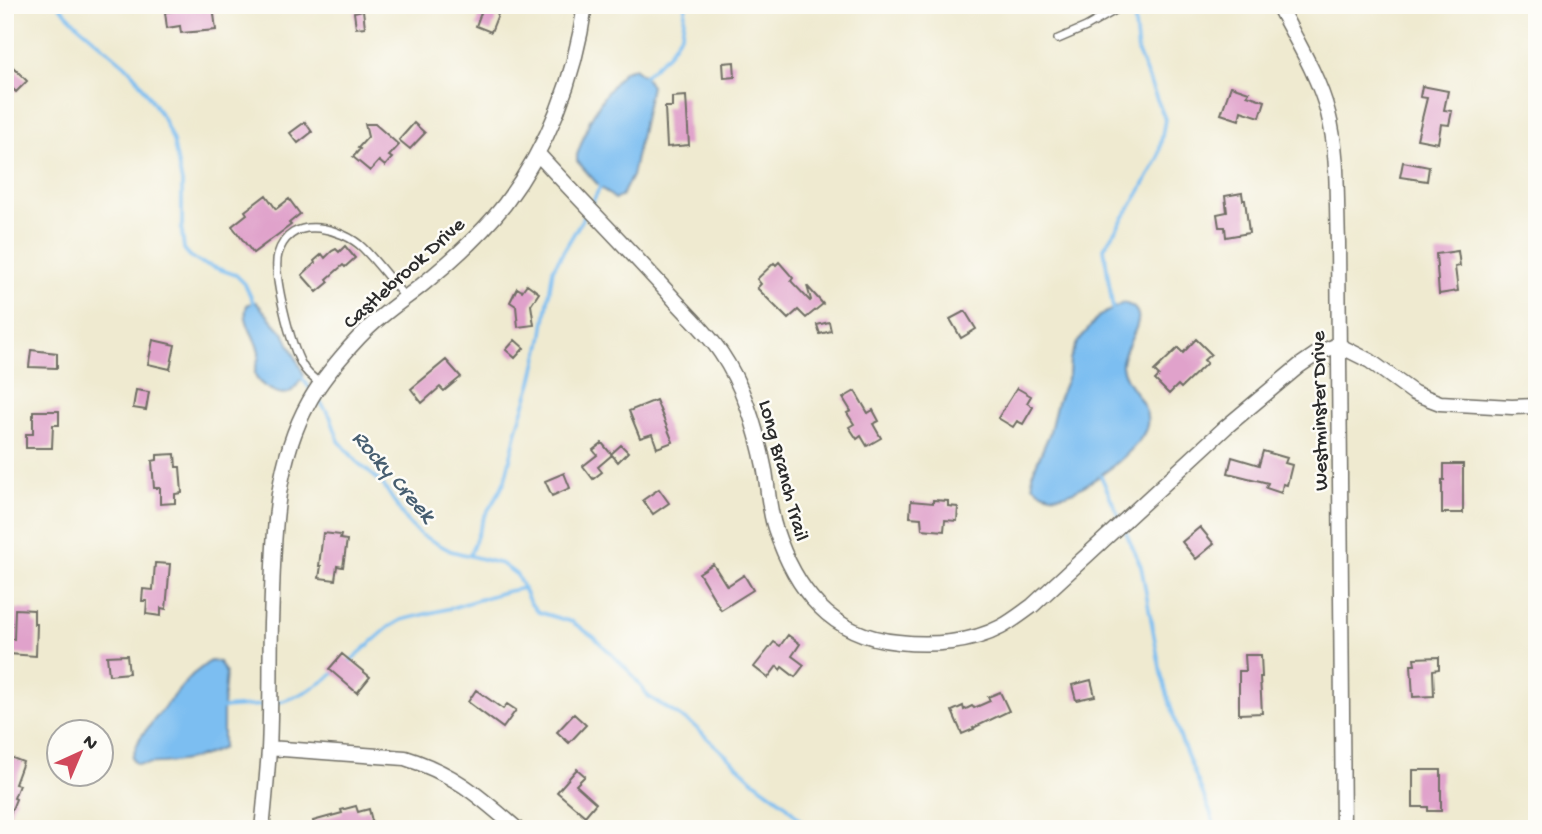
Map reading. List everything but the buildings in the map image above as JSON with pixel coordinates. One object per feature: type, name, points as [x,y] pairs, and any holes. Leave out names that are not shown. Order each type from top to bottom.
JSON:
[{"type":"street","name":"Castlebrook Drive","points":[[262,829],[269,748],[275,523],[285,463],[298,426],[321,384],[374,322],[463,248],[504,204],[538,154],[559,108],[574,64],[585,5]]},
{"type":"street","name":"Westminster Drive","points":[[1278,5],[1328,111],[1334,147],[1338,242],[1343,829]]},
{"type":"street","name":"Long Branch Trail","points":[[538,154],[720,352],[739,386],[752,422],[774,526],[802,586],[819,608],[848,628],[882,641],[921,645],[980,636],[1002,627],[1032,606],[1226,427],[1299,366],[1318,353],[1338,345]]},
{"type":"street","points":[[1338,345],[1370,361],[1414,393],[1440,403],[1512,407],[1537,405]]},
{"type":"street","points":[[269,748],[405,758],[421,762],[472,790],[517,829]]},
{"type":"lane","points":[[1058,39],[1086,27],[1124,5]]},
{"type":"lane","points":[[321,384],[302,365],[285,316],[277,272],[278,256],[288,236],[304,228],[322,228],[342,234],[361,246],[406,298]]},
{"type":"water","points":[[634,68],[651,86],[632,176],[621,197],[615,199],[600,187],[577,161],[577,155],[590,120],[604,96],[624,71]]},
{"type":"water","points":[[256,302],[285,335],[304,375],[290,392],[275,392],[260,382],[255,374],[259,352],[246,317],[247,305]]},
{"type":"water","points":[[1123,303],[1133,307],[1138,314],[1138,322],[1122,366],[1145,409],[1147,425],[1135,445],[1098,477],[1072,492],[1062,495],[1046,494],[1033,485],[1032,474],[1049,435],[1057,402],[1069,374],[1070,359],[1077,343],[1098,317]]},
{"type":"water","points":[[210,661],[219,662],[226,673],[223,748],[181,761],[134,762],[132,757],[140,738],[192,675]]},
{"type":"waterway","name":"Rocky Creek","points":[[58,5],[125,65],[137,78],[163,118],[173,141],[182,183],[184,249],[199,262],[236,275],[245,284],[255,306]]},
{"type":"waterway","points":[[643,77],[667,55],[682,33],[686,5]]},
{"type":"waterway","points":[[1113,310],[1104,248],[1158,159],[1165,119],[1138,53],[1133,5]]},
{"type":"waterway","points":[[592,203],[601,185]]},
{"type":"waterway","points":[[470,555],[484,517],[505,480],[542,340],[553,269],[586,213]]},
{"type":"waterway","name":"Rocky Creek","points":[[299,374],[311,390]]},
{"type":"waterway","name":"Rocky Creek","points":[[316,396],[330,416],[339,441],[357,462],[382,483],[408,523],[421,535],[451,551],[502,564],[517,575],[530,603],[538,612],[572,622],[594,637],[630,672],[649,697],[692,724],[753,780],[813,829]]},
{"type":"waterway","points":[[1101,476],[1120,519]]},
{"type":"waterway","points":[[1123,526],[1141,566],[1161,673],[1180,737],[1215,829]]},
{"type":"waterway","points":[[349,662],[401,620],[524,588]]},
{"type":"waterway","points":[[273,704],[307,691],[337,671]]},
{"type":"waterway","points":[[221,708],[265,705]]}]
